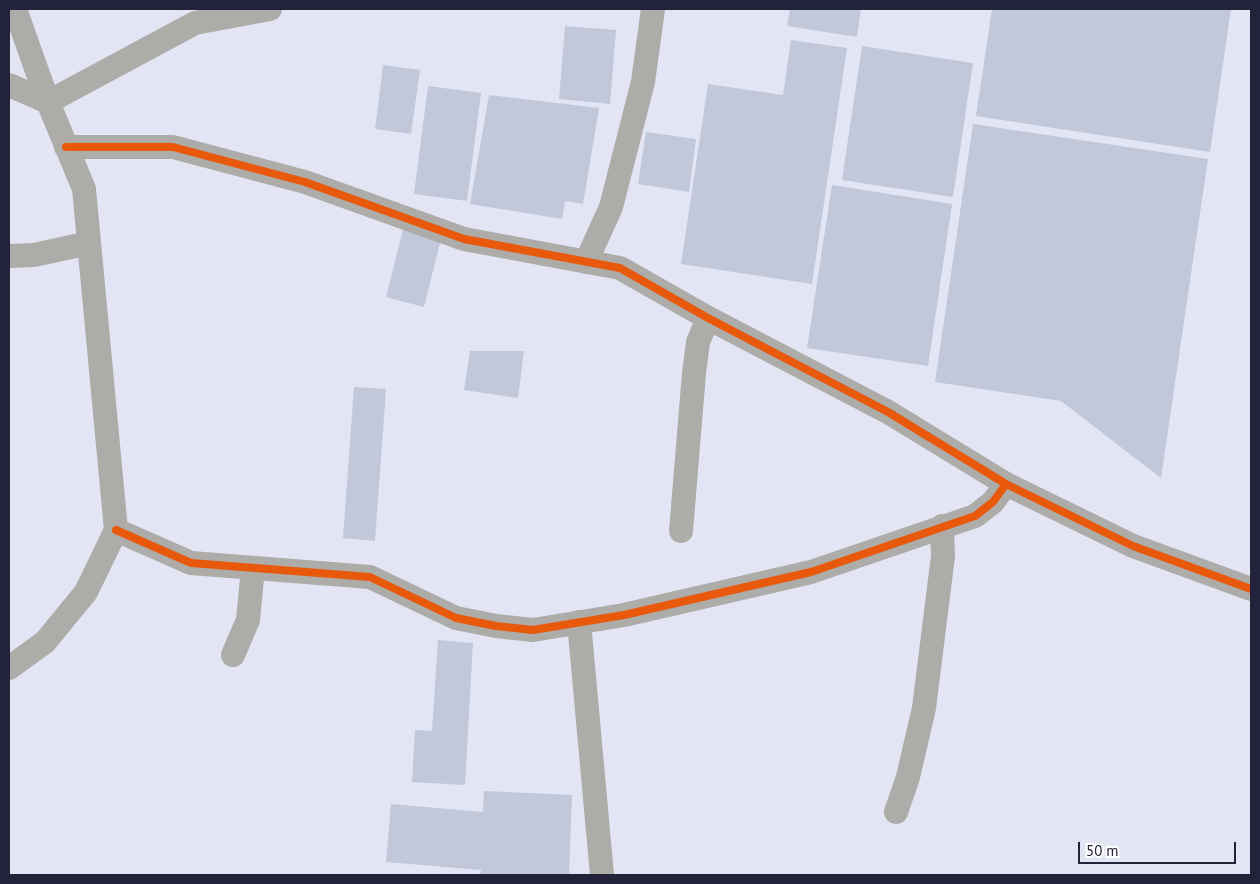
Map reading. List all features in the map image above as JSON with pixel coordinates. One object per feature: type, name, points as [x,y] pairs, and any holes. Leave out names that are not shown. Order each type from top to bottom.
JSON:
[{"type":"street","points":[[48,102],[195,23],[270,9]]},
{"type":"street","points":[[586,262],[611,207],[643,82],[653,9]]},
{"type":"street","points":[[9,668],[45,642],[86,592],[116,530],[84,189],[48,102],[18,19]]},
{"type":"street","points":[[9,85],[48,102]]},
{"type":"street","points":[[66,147],[173,147],[304,182],[464,240],[620,268],[708,318],[888,412],[1006,484],[1133,546],[1251,589]]},
{"type":"street","points":[[9,256],[34,255],[89,243]]},
{"type":"street","points":[[681,532],[694,373],[698,342],[708,318]]},
{"type":"street","points":[[116,530],[191,563],[370,577],[456,618],[496,626],[533,630],[624,614],[811,572],[974,516],[993,502],[1006,484]]},
{"type":"street","points":[[896,812],[913,759],[924,708],[943,556],[942,526]]},
{"type":"street","points":[[233,655],[248,620],[253,568]]},
{"type":"street","points":[[578,622],[602,875]]},
{"type":"building","points":[[790,9],[861,9],[857,37],[787,26]]},
{"type":"building","points":[[992,9],[1231,9],[1210,152],[976,116]]},
{"type":"building","points":[[565,26],[616,30],[610,104],[559,99]]},
{"type":"building","points":[[791,40],[847,48],[812,284],[681,264],[708,84],[783,95]]},
{"type":"building","points":[[862,46],[973,63],[953,197],[842,180]]},
{"type":"building","points":[[383,65],[420,70],[411,134],[375,129]]},
{"type":"building","points":[[428,86],[481,93],[467,201],[414,194]]},
{"type":"building","points":[[489,95],[599,108],[583,204],[565,201],[562,219],[470,204]]},
{"type":"building","points":[[973,124],[1208,159],[1161,478],[1061,401],[935,382]]},
{"type":"building","points":[[646,132],[696,139],[689,192],[638,184]]},
{"type":"building","points":[[832,185],[952,204],[928,366],[807,348]]},
{"type":"building","points":[[403,229],[441,239],[424,307],[386,297]]},
{"type":"building","points":[[470,351],[524,351],[518,398],[464,390]]},
{"type":"building","points":[[354,387],[386,389],[375,541],[343,538]]},
{"type":"building","points":[[438,640],[473,643],[465,785],[412,782],[415,730],[432,731]]},
{"type":"building","points":[[484,791],[572,795],[569,875],[480,875],[481,870],[386,862],[391,804],[483,812]]},
{"type":"cycle path","points":[[66,147],[173,147],[305,182],[464,239],[620,268],[708,318],[888,412],[1006,484],[1133,546],[1251,589]]},
{"type":"cycle path","points":[[116,530],[191,563],[370,577],[456,618],[496,626],[533,630],[624,615],[811,572],[975,516],[993,502],[1006,484]]}]
